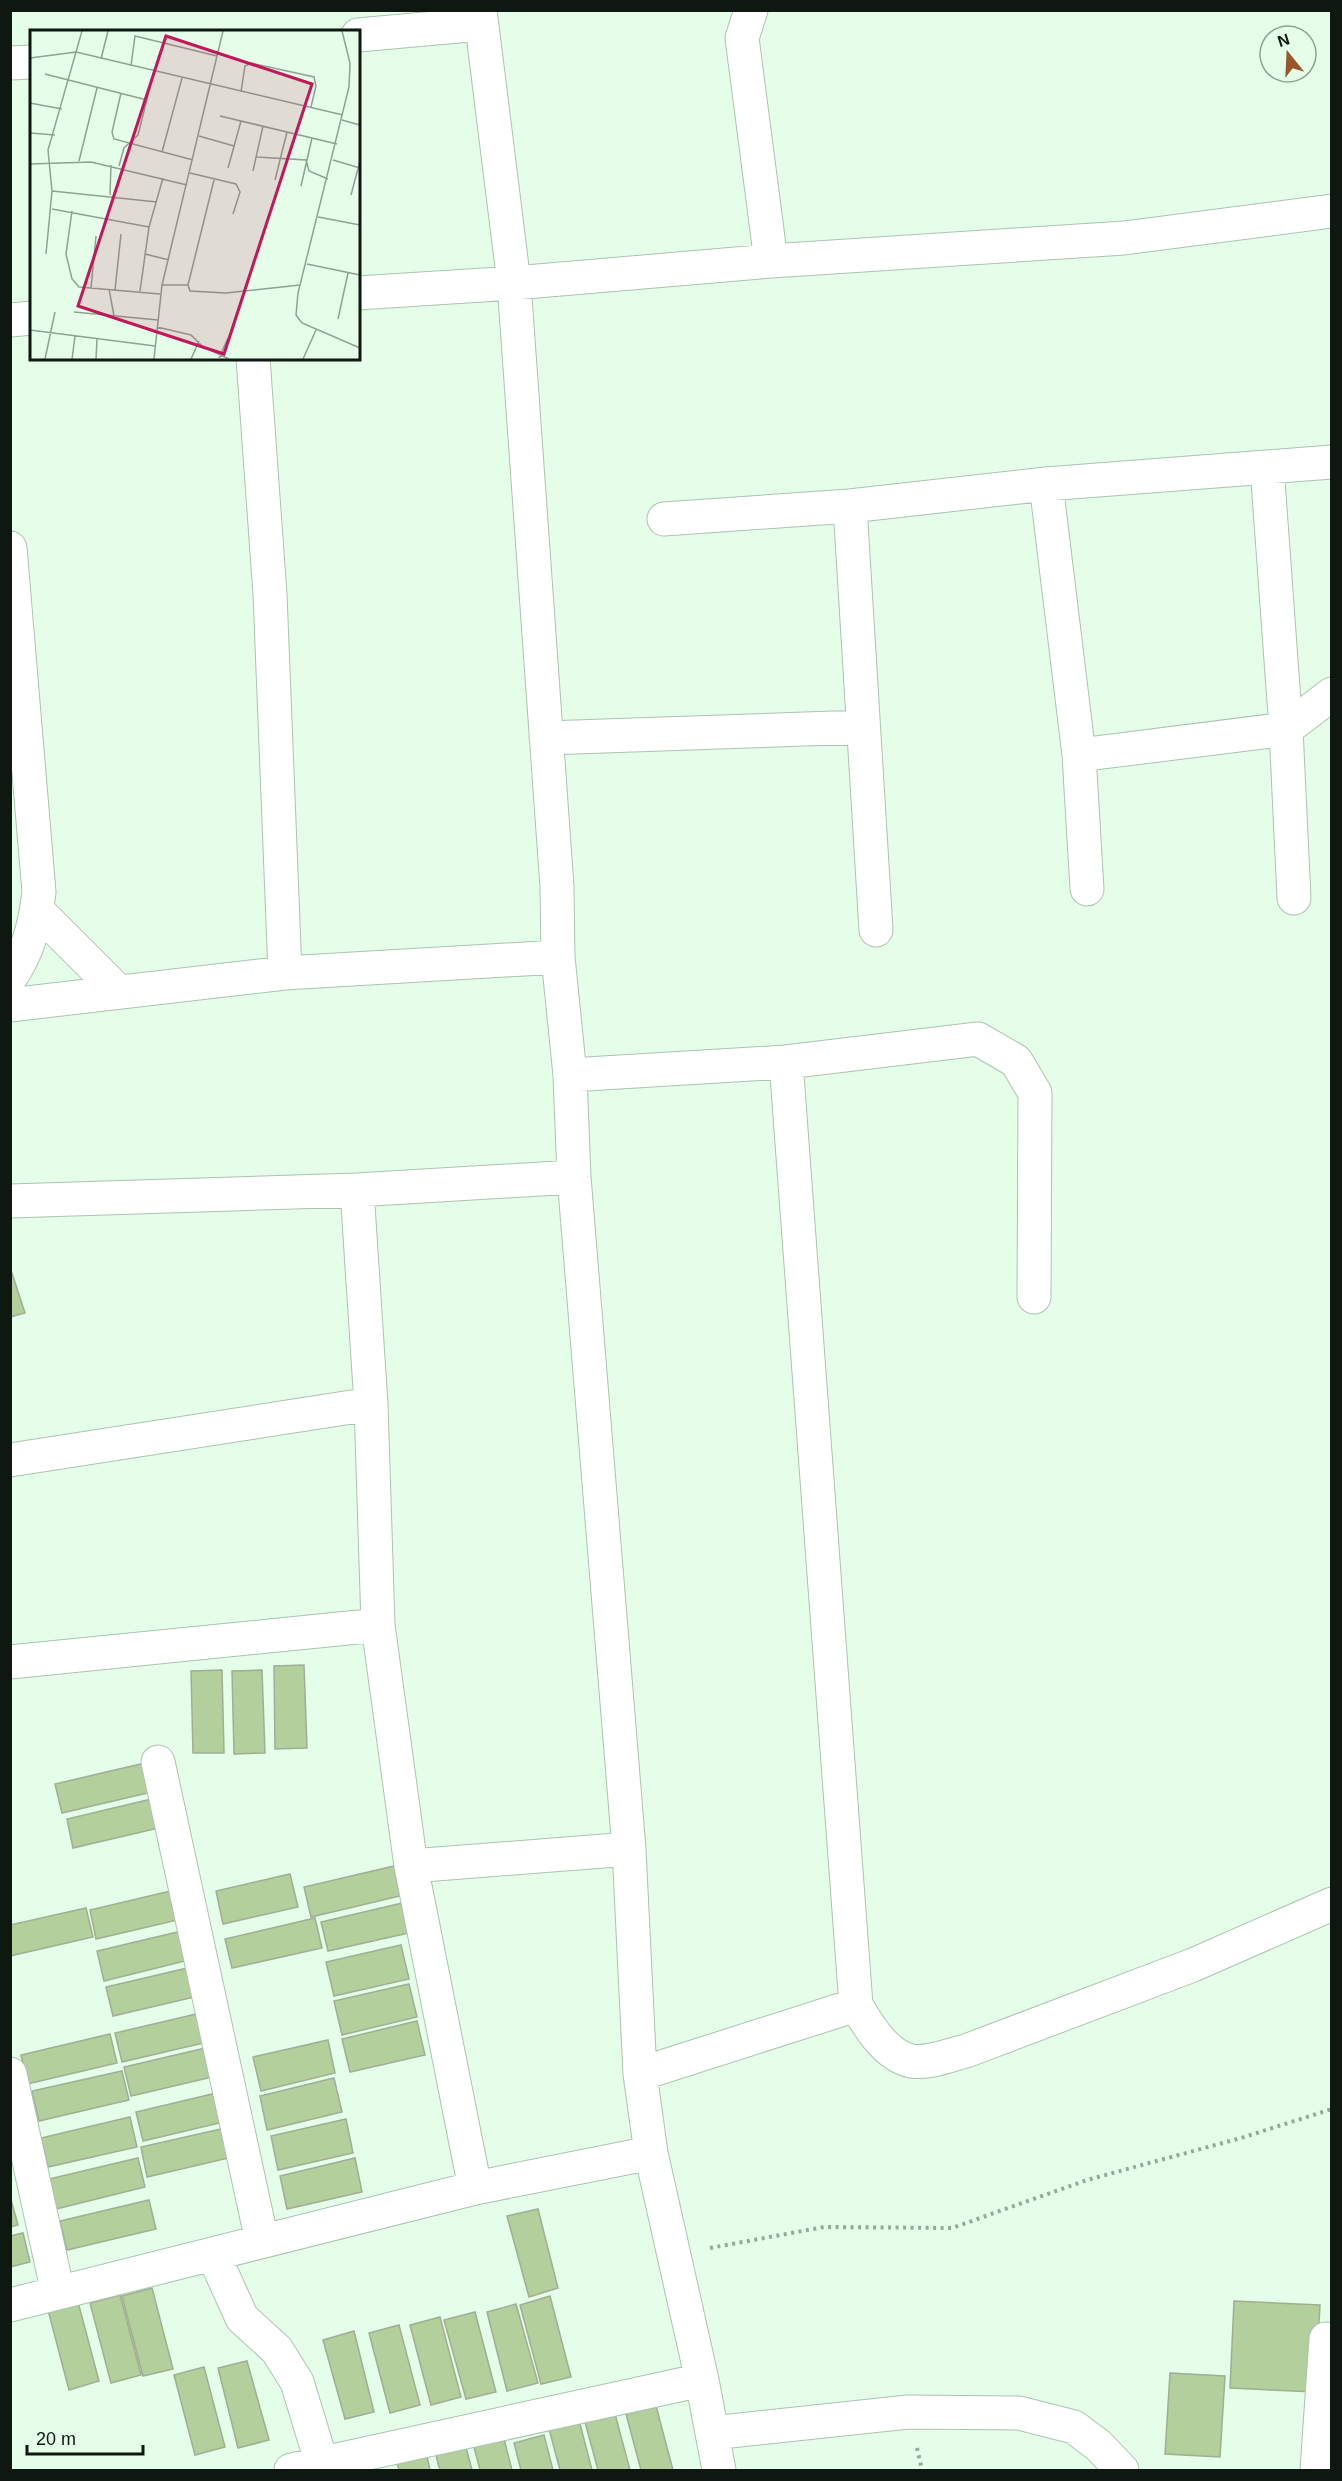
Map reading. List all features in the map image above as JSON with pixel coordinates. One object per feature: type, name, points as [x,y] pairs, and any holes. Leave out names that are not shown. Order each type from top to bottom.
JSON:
[{"type":"street","points":[[751,10],[742,38],[771,261]]},
{"type":"street","points":[[360,35],[480,17],[514,283],[557,887],[558,957],[570,1075],[574,1177],[629,1849],[640,2074],[651,2152],[702,2380],[719,2470]]},
{"type":"street","points":[[10,63],[30,62]]},
{"type":"street","points":[[360,293],[514,283],[771,261],[1124,238],[1332,211]]},
{"type":"street","points":[[10,320],[30,318]]},
{"type":"street","points":[[253,360],[270,594],[285,973]]},
{"type":"street","points":[[664,519],[850,506],[1046,484],[1332,462]]},
{"type":"street","points":[[1267,467],[1286,729],[1294,898]]},
{"type":"street","points":[[1046,484],[1079,755],[1087,889]]},
{"type":"street","points":[[850,506],[876,930]]},
{"type":"street","points":[[10,548],[39,892],[35,926],[23,960],[10,978]]},
{"type":"street","points":[[1079,755],[1286,729],[1332,694]]},
{"type":"street","points":[[546,738],[862,727]]},
{"type":"street","points":[[37,910],[119,992]]},
{"type":"street","points":[[10,1005],[285,973],[558,957]]},
{"type":"street","points":[[570,1075],[786,1062],[978,1039],[1016,1060],[1035,1093],[1034,1297]]},
{"type":"street","points":[[786,1062],[856,2005],[875,2036],[889,2049],[910,2061],[936,2059],[966,2051],[1193,1965],[1332,1904]]},
{"type":"street","points":[[10,1201],[357,1190],[574,1177]]},
{"type":"street","points":[[357,1190],[371,1404],[378,1625],[411,1866],[475,2188]]},
{"type":"street","points":[[10,1461],[371,1404]]},
{"type":"street","points":[[10,1662],[378,1625]]},
{"type":"street","points":[[158,1762],[262,2241]]},
{"type":"street","points":[[411,1866],[629,1849]]},
{"type":"street","points":[[640,2074],[856,2005]]},
{"type":"street","points":[[10,2074],[58,2294]]},
{"type":"street","points":[[10,2305],[475,2188],[651,2152]]},
{"type":"street","points":[[213,2254],[242,2318],[277,2350],[297,2382],[322,2464]]},
{"type":"street","points":[[1317,2470],[1326,2339]]},
{"type":"street","points":[[291,2470],[702,2380]]},
{"type":"street","points":[[712,2433],[908,2412],[1019,2413],[1074,2427],[1096,2458],[1122,2470]]},
{"type":"path","points":[[673,2254],[824,2227],[952,2228],[1087,2180],[1241,2138],[1332,2109]]},
{"type":"building","points":[[10,1267],[25,1313],[10,1317]]},
{"type":"building","points":[[304,1665],[307,1748],[275,1749],[274,1666]]},
{"type":"building","points":[[222,1670],[224,1753],[193,1753],[191,1671]]},
{"type":"building","points":[[262,1670],[265,1753],[234,1754],[232,1671]]},
{"type":"building","points":[[145,1763],[152,1792],[62,1813],[55,1784]]},
{"type":"building","points":[[156,1798],[163,1827],[73,1848],[67,1819]]},
{"type":"building","points":[[394,1866],[400,1896],[311,1917],[304,1887]]},
{"type":"building","points":[[290,1874],[298,1907],[223,1924],[216,1891]]},
{"type":"building","points":[[179,1889],[186,1918],[96,1939],[90,1910]]},
{"type":"building","points":[[411,1901],[418,1931],[328,1951],[321,1922]]},
{"type":"building","points":[[86,1908],[93,1937],[10,1956],[10,1925]]},
{"type":"building","points":[[315,1918],[322,1948],[232,1968],[225,1939]]},
{"type":"building","points":[[186,1930],[193,1959],[104,1981],[97,1951]]},
{"type":"building","points":[[401,1945],[409,1979],[334,1996],[326,1962]]},
{"type":"building","points":[[196,1966],[203,1995],[113,2016],[106,1987]]},
{"type":"building","points":[[409,1984],[417,2017],[342,2035],[334,2001]]},
{"type":"building","points":[[205,2012],[212,2041],[122,2062],[115,2033]]},
{"type":"building","points":[[417,2021],[425,2055],[350,2072],[342,2039]]},
{"type":"building","points":[[110,2034],[117,2063],[27,2084],[21,2055]]},
{"type":"building","points":[[328,2040],[335,2073],[261,2091],[253,2057]]},
{"type":"building","points":[[214,2046],[221,2075],[131,2096],[124,2067]]},
{"type":"building","points":[[122,2071],[129,2100],[39,2121],[32,2091]]},
{"type":"building","points":[[334,2078],[342,2112],[267,2130],[260,2096]]},
{"type":"building","points":[[225,2091],[232,2120],[143,2141],[136,2112]]},
{"type":"building","points":[[130,2117],[137,2147],[48,2167],[41,2138]]},
{"type":"building","points":[[346,2119],[353,2153],[278,2170],[271,2136]]},
{"type":"building","points":[[230,2127],[237,2156],[147,2177],[141,2147]]},
{"type":"building","points":[[138,2158],[145,2187],[56,2209],[49,2179]]},
{"type":"building","points":[[355,2158],[362,2192],[287,2209],[280,2176]]},
{"type":"building","points":[[10,2196],[18,2225],[10,2227]]},
{"type":"building","points":[[149,2200],[156,2229],[67,2250],[60,2221]]},
{"type":"building","points":[[538,2209],[558,2288],[529,2297],[507,2216]]},
{"type":"building","points":[[23,2233],[30,2262],[10,2267],[10,2236]]},
{"type":"building","points":[[152,2288],[173,2369],[143,2376],[122,2296]]},
{"type":"building","points":[[120,2295],[141,2375],[111,2383],[90,2303]]},
{"type":"building","points":[[550,2296],[571,2377],[541,2384],[520,2305]]},
{"type":"building","points":[[1234,2301],[1320,2305],[1315,2392],[1230,2388]]},
{"type":"building","points":[[78,2302],[99,2381],[69,2390],[48,2310]]},
{"type":"building","points":[[516,2304],[538,2383],[507,2391],[487,2312]]},
{"type":"building","points":[[475,2312],[496,2392],[466,2399],[444,2320]]},
{"type":"building","points":[[440,2317],[461,2397],[431,2405],[410,2325]]},
{"type":"building","points":[[399,2325],[420,2405],[390,2413],[369,2333]]},
{"type":"building","points":[[354,2331],[374,2412],[345,2419],[323,2340]]},
{"type":"building","points":[[247,2361],[269,2440],[238,2448],[218,2368]]},
{"type":"building","points":[[204,2367],[225,2447],[195,2455],[174,2375]]},
{"type":"building","points":[[1170,2373],[1225,2376],[1220,2457],[1165,2454]]},
{"type":"building","points":[[656,2406],[673,2470],[641,2470],[626,2414]]},
{"type":"building","points":[[615,2414],[630,2470],[598,2470],[585,2422]]},
{"type":"building","points":[[579,2420],[592,2470],[560,2470],[549,2429]]},
{"type":"building","points":[[544,2435],[553,2470],[521,2470],[514,2443]]},
{"type":"building","points":[[504,2439],[512,2470],[480,2470],[474,2447]]},
{"type":"building","points":[[465,2444],[472,2470],[440,2470],[435,2452]]},
{"type":"building","points":[[426,2452],[430,2470],[399,2470],[396,2460]]}]
